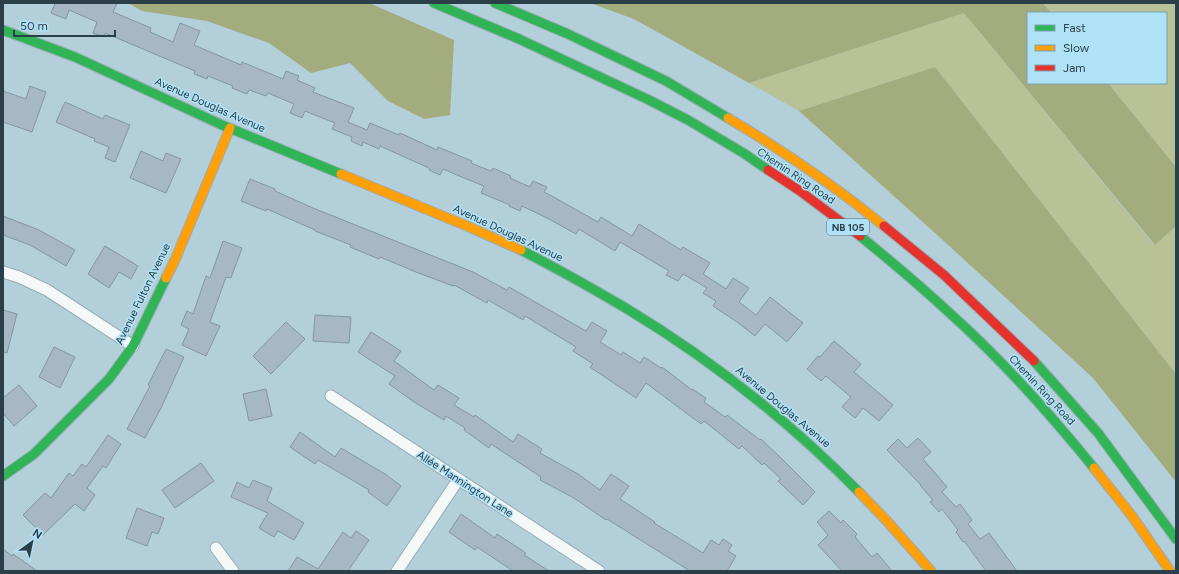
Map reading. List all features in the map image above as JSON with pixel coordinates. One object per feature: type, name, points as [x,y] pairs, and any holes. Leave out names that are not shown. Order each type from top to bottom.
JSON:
[{"type":"main road","name":"Chemin Ring Road","points":[[434,3],[498,29],[606,79],[686,119],[729,144],[839,219],[909,276],[972,333],[1026,388],[1072,440],[1118,497],[1170,571]]},
{"type":"main road","name":"Chemin Ring Road","points":[[495,3],[568,34],[666,81],[762,138],[852,200],[944,276],[1034,361],[1098,433],[1176,539]]},
{"type":"main road","name":"Avenue Douglas Avenue","points":[[3,30],[72,56],[230,128],[504,242],[601,293],[655,326],[709,363],[758,400],[848,480],[892,526],[931,571]]},
{"type":"main road","name":"Avenue Fulton Avenue","points":[[3,476],[34,454],[80,409],[108,379],[133,346],[175,260],[230,128]]},
{"type":"street","points":[[3,272],[20,277],[47,290],[133,346]]},
{"type":"street","name":"Allée Mannington Lane","points":[[332,396],[599,571]]},
{"type":"street","points":[[397,571],[458,480]]},
{"type":"street","points":[[216,548],[233,571]]},
{"type":"green space","points":[[128,3],[369,3],[454,40],[450,115],[424,119],[388,101],[350,63],[311,73],[269,43],[207,21],[142,11]]},
{"type":"green space","points":[[590,3],[1043,3],[1050,12],[1027,12],[1027,84],[1109,84],[1176,167],[1176,226],[1155,245],[964,13],[749,83],[634,19]]},
{"type":"green space","points":[[1043,3],[1176,3],[1176,167],[1109,84],[1167,84],[1167,12],[1050,12]]},
{"type":"green space","points":[[964,13],[1154,245],[1176,226],[1176,374],[935,67],[799,111],[749,83]]},
{"type":"green space","points":[[935,67],[1176,374],[1176,482],[1093,378],[799,111]]},
{"type":"building","points":[[52,3],[117,3],[113,12],[151,28],[150,32],[173,42],[180,23],[200,31],[194,45],[241,65],[242,62],[283,79],[286,71],[299,76],[297,80],[315,88],[313,92],[354,108],[348,122],[367,130],[370,123],[399,135],[400,133],[437,150],[438,147],[472,161],[471,163],[491,171],[493,168],[530,187],[533,181],[547,187],[544,192],[598,222],[601,217],[632,236],[639,224],[681,250],[683,247],[710,263],[703,274],[726,289],[733,278],[749,288],[739,302],[756,315],[770,297],[803,323],[787,342],[765,324],[755,336],[713,306],[716,301],[703,293],[707,288],[683,274],[678,281],[666,275],[669,271],[620,242],[615,251],[579,229],[576,234],[522,206],[520,211],[509,206],[510,205],[481,193],[484,186],[443,169],[440,175],[429,170],[429,168],[380,146],[379,149],[363,142],[362,146],[351,141],[352,137],[332,129],[335,123],[305,111],[302,118],[290,113],[294,104],[268,93],[266,96],[249,90],[247,94],[232,88],[233,86],[208,76],[207,79],[194,74],[195,71],[105,33],[104,37],[93,33],[97,22],[69,10],[66,19],[51,13],[55,4]]},
{"type":"building","points":[[30,86],[46,92],[32,132],[3,122],[3,91],[26,99]]},
{"type":"building","points":[[65,102],[103,119],[105,115],[130,125],[115,162],[105,158],[109,147],[94,141],[95,139],[56,122]]},
{"type":"building","points":[[141,151],[163,161],[166,153],[181,159],[166,193],[130,178]]},
{"type":"building","points":[[250,179],[275,189],[275,191],[313,208],[473,272],[507,290],[509,287],[586,331],[592,322],[607,331],[600,342],[621,355],[623,352],[640,363],[644,357],[661,368],[662,367],[692,390],[706,398],[704,402],[725,417],[727,415],[760,440],[761,439],[815,492],[803,505],[778,481],[781,479],[764,463],[762,465],[742,446],[739,449],[704,421],[701,424],[646,383],[636,398],[590,367],[593,364],[573,351],[576,347],[525,316],[523,320],[488,300],[487,303],[454,285],[453,286],[416,272],[380,257],[379,259],[350,247],[351,245],[315,231],[267,209],[266,211],[241,201]]},
{"type":"building","points":[[3,216],[39,230],[75,250],[66,266],[30,245],[3,235]]},
{"type":"building","points":[[223,241],[242,248],[231,278],[226,277],[210,322],[220,326],[206,356],[182,345],[189,329],[181,325],[187,311],[193,314],[206,276],[210,278]]},
{"type":"building","points":[[105,246],[138,266],[131,279],[119,272],[109,288],[88,274]]},
{"type":"building","points":[[3,310],[17,314],[7,353],[3,352]]},
{"type":"building","points":[[315,315],[351,317],[349,343],[313,341]]},
{"type":"building","points":[[286,322],[305,339],[271,374],[253,356]]},
{"type":"building","points":[[371,332],[401,351],[394,361],[434,390],[438,385],[459,398],[454,405],[474,417],[475,415],[513,442],[518,434],[542,449],[540,453],[578,474],[600,490],[611,474],[629,486],[620,499],[655,522],[654,523],[703,553],[711,540],[719,545],[723,539],[732,545],[728,551],[736,556],[727,571],[690,571],[607,519],[606,520],[574,498],[540,480],[541,477],[491,444],[489,448],[464,430],[465,428],[446,416],[444,420],[414,402],[389,384],[395,376],[358,352]]},
{"type":"building","points":[[834,341],[861,364],[854,372],[893,405],[879,421],[863,408],[855,418],[842,407],[851,397],[826,376],[821,381],[807,369]]},
{"type":"building","points":[[54,347],[75,357],[60,388],[39,377]]},
{"type":"building","points":[[166,349],[184,357],[162,406],[145,438],[127,429],[150,386],[148,385]]},
{"type":"building","points":[[19,385],[37,406],[14,426],[3,413],[3,398]]},
{"type":"building","points":[[266,389],[272,416],[249,421],[243,394]]},
{"type":"building","points":[[300,432],[335,457],[341,448],[385,474],[401,486],[387,506],[368,492],[369,490],[318,460],[315,464],[290,447]]},
{"type":"building","points":[[108,435],[121,444],[106,468],[103,466],[87,488],[95,495],[84,511],[75,504],[43,535],[23,515],[45,493],[51,498],[69,473],[73,476],[82,464],[86,467]]},
{"type":"building","points":[[918,438],[931,452],[923,459],[947,487],[942,492],[956,507],[960,504],[972,520],[968,524],[980,539],[989,533],[1017,571],[986,571],[964,541],[963,542],[956,532],[958,530],[942,509],[939,512],[930,502],[933,500],[921,485],[887,450],[898,439],[907,448]]},
{"type":"building","points":[[201,463],[214,481],[175,508],[162,490]]},
{"type":"building","points":[[253,480],[272,488],[267,501],[304,523],[294,540],[278,531],[274,537],[259,528],[268,513],[231,497],[237,482],[249,488]]},
{"type":"building","points":[[137,508],[164,518],[158,534],[152,532],[147,546],[126,538]]},
{"type":"building","points":[[829,511],[841,523],[843,520],[857,534],[855,537],[872,557],[877,553],[892,571],[842,571],[818,545],[828,535],[817,522]]},
{"type":"building","points":[[461,514],[495,538],[497,534],[526,553],[524,555],[549,571],[513,571],[477,547],[475,550],[449,532]]},
{"type":"building","points":[[356,531],[369,540],[348,571],[288,571],[297,557],[318,569],[343,532],[351,538]]},
{"type":"building","points":[[3,549],[12,556],[13,554],[37,571],[3,571]]},
{"type":"traffic: fast","points":[[434,3],[519,39],[647,99],[688,120],[745,154],[768,170]]},
{"type":"traffic: fast","points":[[495,3],[568,34],[666,81],[728,118]]},
{"type":"traffic: fast","points":[[3,30],[75,57],[222,125],[341,174]]},
{"type":"traffic: fast","points":[[860,236],[931,296],[973,335],[1044,409],[1094,468]]},
{"type":"traffic: fast","points":[[521,250],[624,307],[687,347],[747,392],[805,440],[859,492]]},
{"type":"traffic: fast","points":[[3,476],[34,454],[109,379],[133,346],[166,278]]},
{"type":"traffic: fast","points":[[1034,361],[1098,433],[1176,539]]},
{"type":"traffic: slow","points":[[728,118],[808,169],[884,226]]},
{"type":"traffic: slow","points":[[166,278],[175,260],[230,128]]},
{"type":"traffic: slow","points":[[341,174],[521,250]]},
{"type":"traffic: slow","points":[[1094,468],[1132,516],[1170,571]]},
{"type":"traffic: slow","points":[[859,492],[931,571]]},
{"type":"traffic: jam","points":[[768,170],[800,191],[860,236]]},
{"type":"traffic: jam","points":[[884,226],[944,275],[1034,361]]}]
